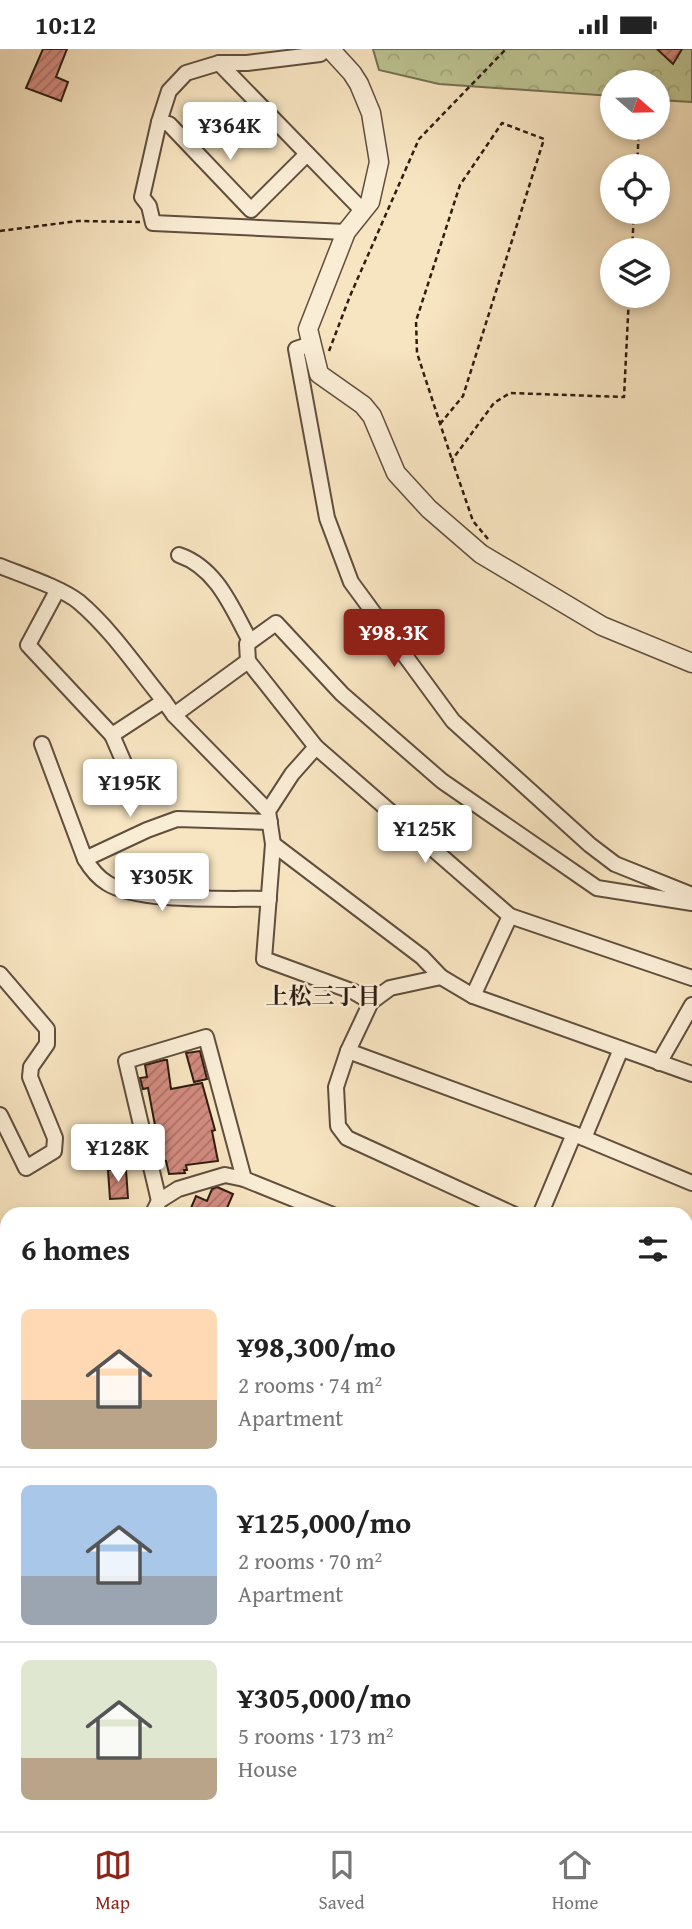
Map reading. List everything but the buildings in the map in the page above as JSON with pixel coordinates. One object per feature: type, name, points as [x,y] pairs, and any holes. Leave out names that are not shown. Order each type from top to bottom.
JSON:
[{"type":"street","points":[[346,232],[153,223],[149,206],[142,197],[169,91],[186,73],[219,63],[247,63],[320,54],[328,49],[352,73],[371,113],[380,162],[370,202],[346,232],[308,329],[319,374],[363,405],[372,416],[396,473],[429,509],[481,554],[602,626],[692,663]]},
{"type":"street","points":[[219,63],[362,210]]},
{"type":"street","points":[[159,122],[169,124],[251,210],[307,154]]},
{"type":"street","points":[[312,344],[296,349],[327,518],[351,582],[453,721],[590,845],[615,864],[692,895]]},
{"type":"street","points":[[180,555],[193,559],[210,574],[250,641]]},
{"type":"street","points":[[0,566],[78,601],[174,715],[269,817],[273,844],[264,959],[354,992],[370,1002]]},
{"type":"street","points":[[57,591],[28,645],[112,735],[125,765]]},
{"type":"street","points":[[692,904],[597,888],[442,781],[342,694],[276,623],[247,644],[248,661],[316,747],[510,916],[692,978]]},
{"type":"street","points":[[174,715],[248,661]]},
{"type":"street","points":[[112,735],[164,701]]},
{"type":"street","points":[[42,744],[85,859],[94,873],[109,884],[145,895],[269,899]]},
{"type":"street","points":[[269,817],[292,775],[316,747]]},
{"type":"street","points":[[85,859],[147,830],[177,820],[269,817]]},
{"type":"street","points":[[273,844],[422,957],[441,977],[473,996],[692,1075]]},
{"type":"street","points":[[473,996],[510,916]]},
{"type":"street","points":[[0,974],[47,1029],[47,1044],[31,1066],[30,1077],[55,1138],[54,1151],[26,1168],[0,1115]]},
{"type":"street","points":[[441,977],[390,988],[370,1002],[348,1051],[336,1087],[338,1126],[347,1138],[491,1207]]},
{"type":"street","points":[[659,1063],[692,1005]]},
{"type":"street","points":[[159,1201],[126,1061],[206,1037],[244,1179]]},
{"type":"street","points":[[544,1207],[621,1049]]},
{"type":"street","points":[[348,1051],[579,1136],[692,1183]]},
{"type":"street","points":[[156,1207],[159,1201],[178,1189],[225,1175],[244,1179],[313,1207]]},
{"type":"path","points":[[319,374],[419,139],[506,49]]},
{"type":"path","points":[[440,424],[463,396],[544,139],[502,123],[460,185],[416,321],[417,353],[440,424],[452,460],[473,521],[490,541],[481,554]]},
{"type":"path","points":[[0,231],[78,221],[153,223]]},
{"type":"path","points":[[452,460],[494,403],[510,393],[624,397],[628,308]]},
{"type":"green space","points":[[373,49],[692,49],[692,102],[670,101],[670,70],[600,70],[600,95],[439,84],[379,70]]},
{"type":"district","name":"上松三丁目","points":[[323,995]]}]
